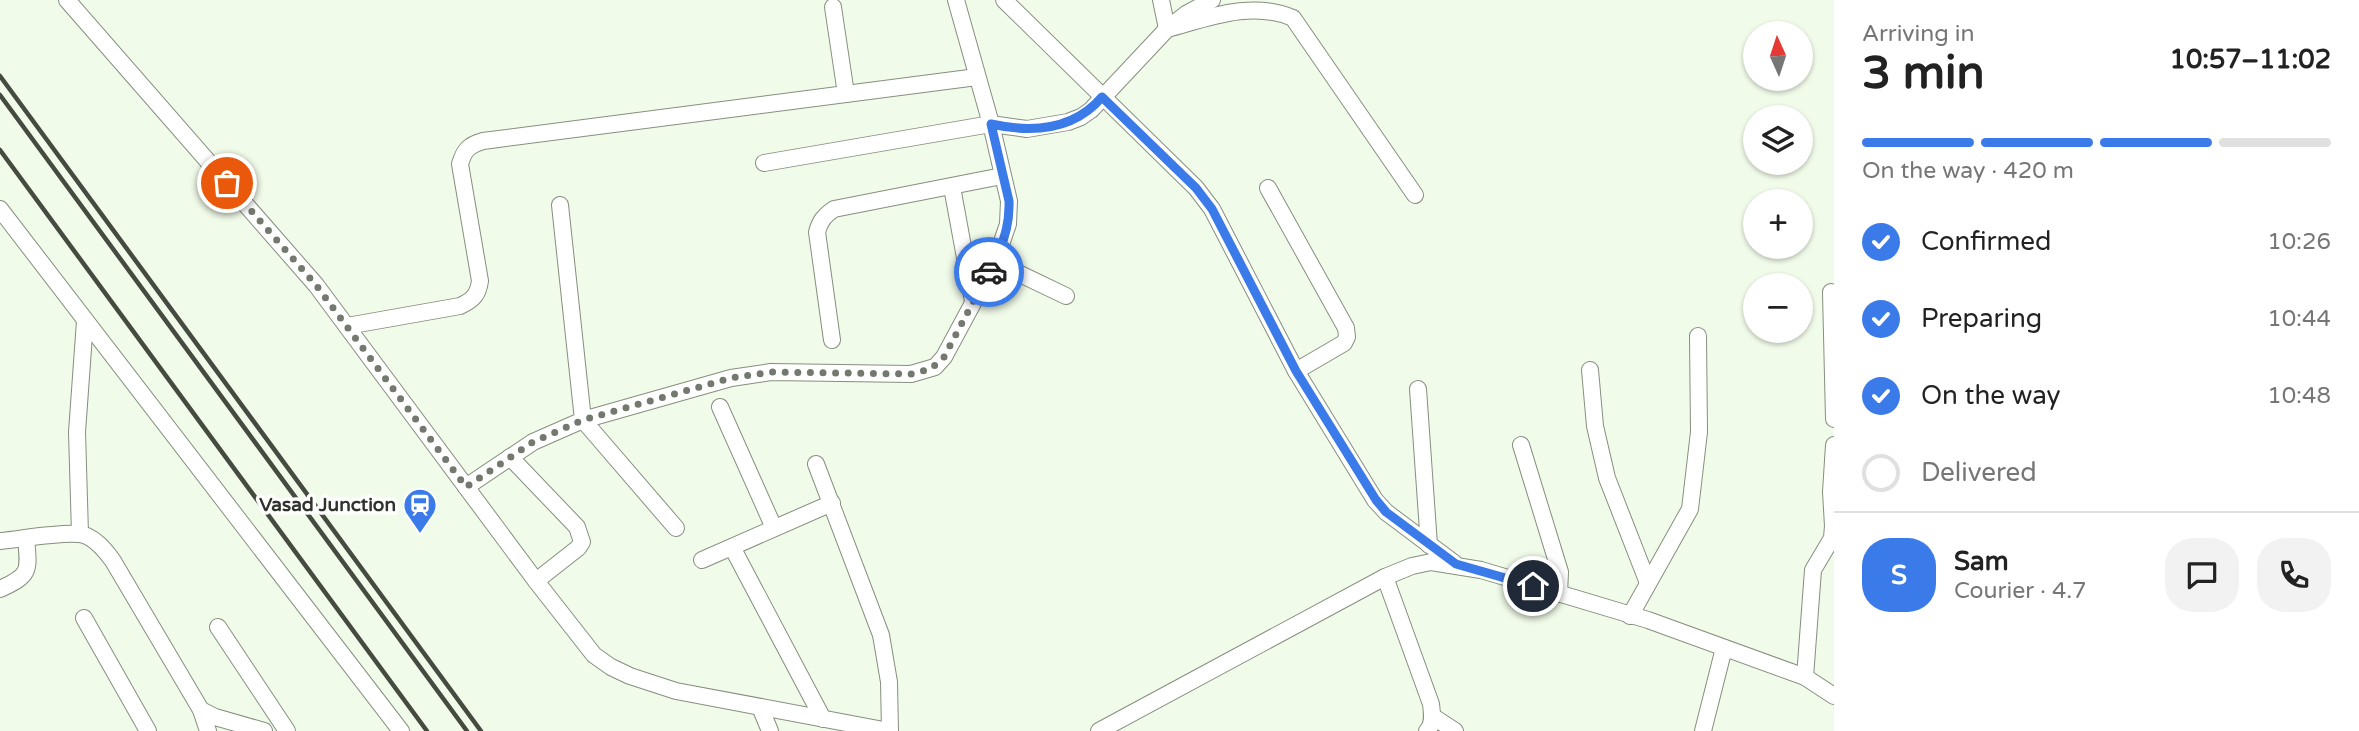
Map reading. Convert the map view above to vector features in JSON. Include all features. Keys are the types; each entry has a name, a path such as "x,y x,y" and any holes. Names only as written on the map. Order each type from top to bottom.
{"street":[{"path":"67,0 316,285 536,581 594,655 611,667 676,691 889,731 889,682 881,635 817,464"},
{"path":"466,487 533,442 583,420 751,373 911,374 935,367 944,357 995,262 1010,214 991,124 956,0"},
{"path":"1004,0 1196,188 1212,209 1296,371 1376,500 1386,512 1456,564"},
{"path":"1161,0 1167,29"},
{"path":"764,163 991,124 1016,130 1068,122 1091,110 1167,29 1186,14 1212,0"},
{"path":"833,7 846,94"},
{"path":"1167,29 1241,9 1279,11 1293,18 1415,195"},
{"path":"347,326 460,306 471,301 478,293 480,281 460,164 463,153 471,145 483,141 977,77"},
{"path":"832,340 817,232 825,215 834,209 1002,176"},
{"path":"952,187 973,301"},
{"path":"1268,188 1346,328 1347,337 1344,343 1296,371"},
{"path":"560,205 583,420 676,528"},
{"path":"0,209 401,731"},
{"path":"995,262 1066,296"},
{"path":"1831,292 1834,419"},
{"path":"80,534 78,432 85,321"},
{"path":"1630,616 1686,519 1693,499 1699,432 1698,335"},
{"path":"1590,370 1595,426 1607,478 1648,583"},
{"path":"1419,389 1429,545"},
{"path":"720,407 774,528"},
{"path":"1521,444 1560,572 1559,594"},
{"path":"1805,677 1814,570 1832,538 1834,445"},
{"path":"510,457 577,527 581,535 582,542 578,548 536,581"},
{"path":"702,560 832,503"},
{"path":"0,541 80,534 105,550 201,710 208,731"},
{"path":"0,589 23,578 27,570 26,538"},
{"path":"732,547 823,719"},
{"path":"1099,731 1385,577 1412,566 1432,562 1481,570 1630,616 1805,677 1834,696"},
{"path":"1385,577 1431,704 1431,726 1455,731"},
{"path":"84,618 148,731"},
{"path":"218,627 287,731"},
{"path":"1703,731 1724,648"},
{"path":"760,707 770,731"},
{"path":"201,710 215,717 264,731"}],"railway":[{"path":"0,76 481,731"},
{"path":"0,95 467,731"},
{"path":"0,150 427,731"}],"way so far":[{"path":"227,183 316,285 466,487 533,442 583,420 731,378 771,372 911,374 926,371 935,367 944,357 989,272"}],"place":[{"name":"Vasad Junction","path":"420,535"}],"route":[{"path":"989,272 1002,243 1010,214 991,124 1016,130 1068,122 1082,117 1102,97 1196,188 1212,209 1296,371 1386,512 1456,564 1533,586"}]}
